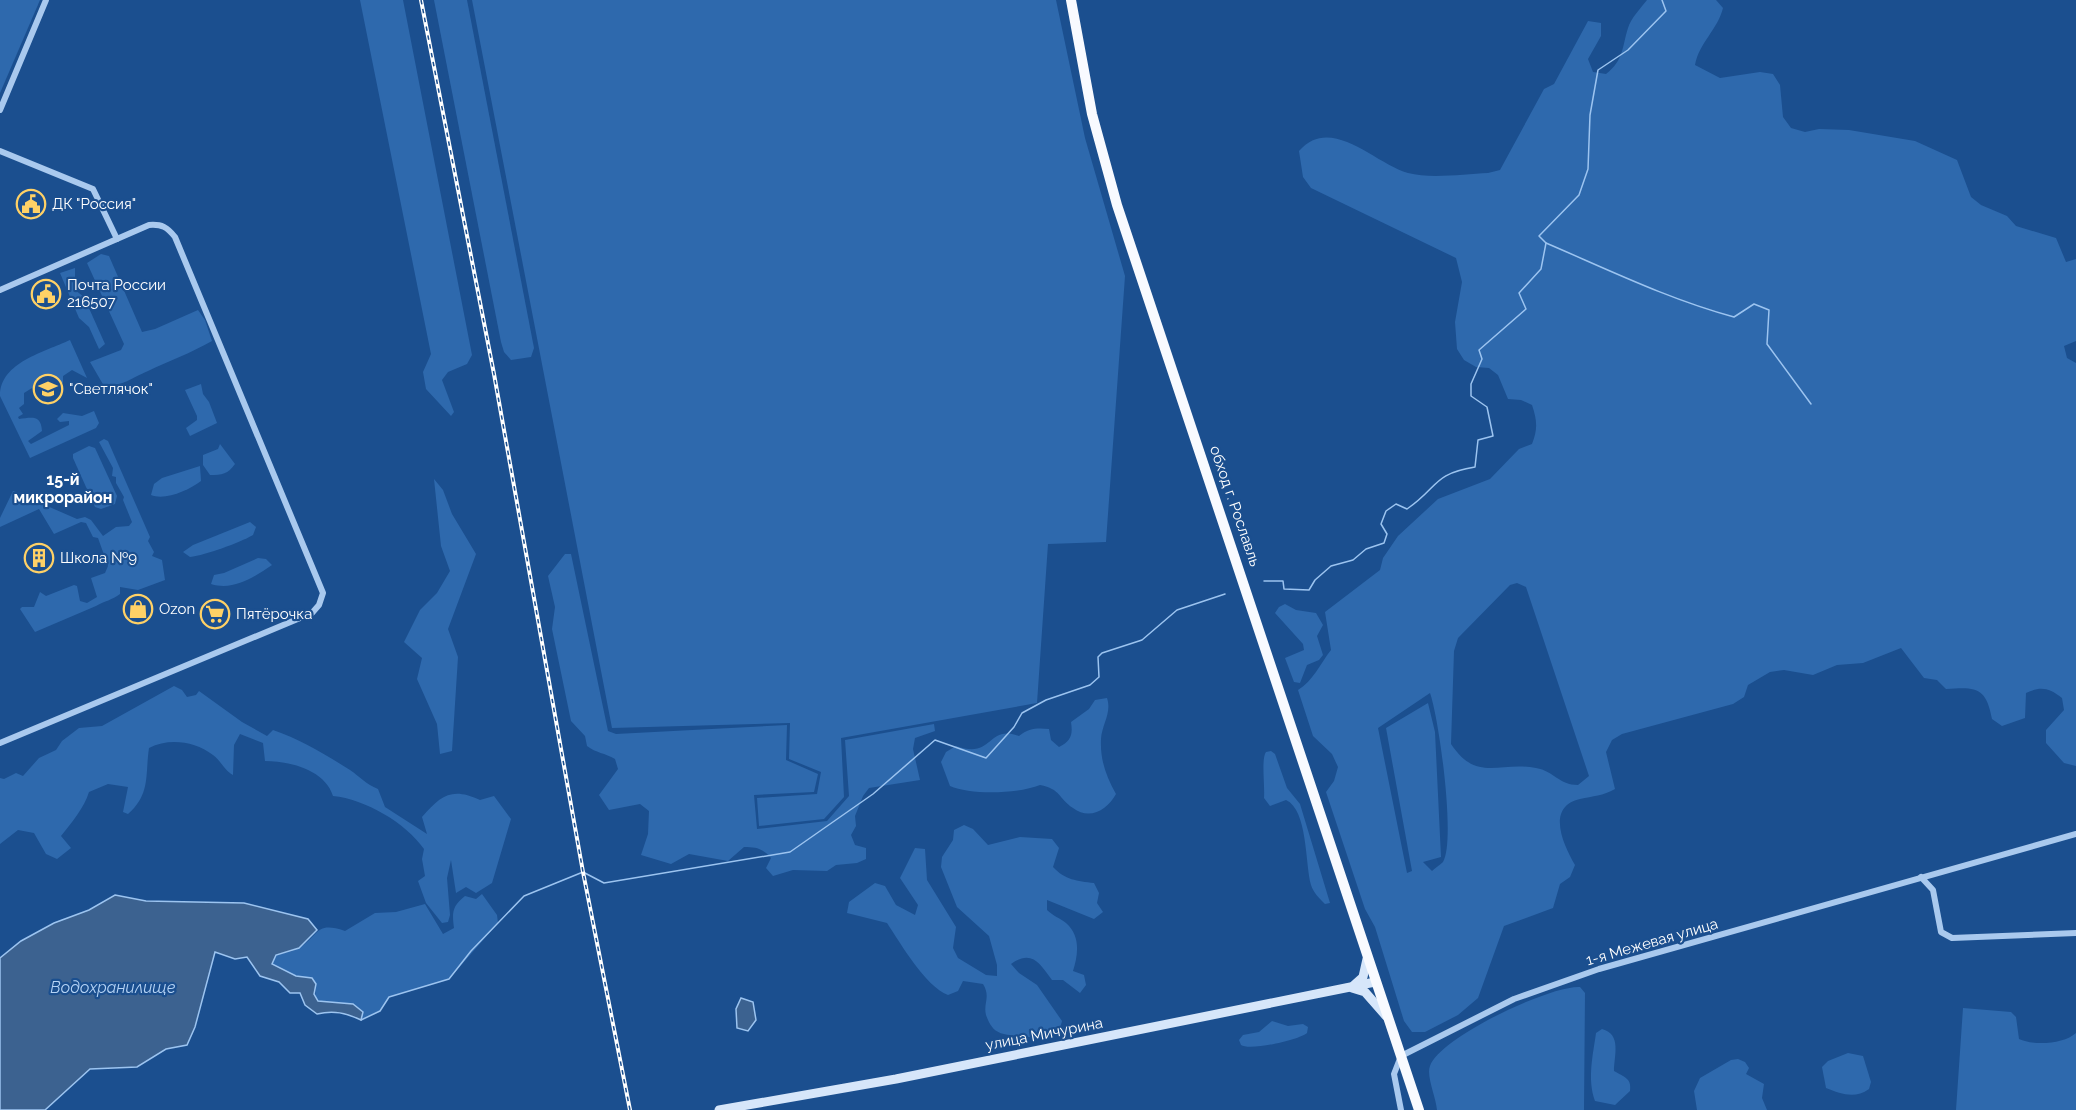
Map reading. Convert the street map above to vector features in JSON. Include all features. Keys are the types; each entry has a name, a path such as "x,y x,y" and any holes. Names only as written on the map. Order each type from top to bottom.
{"highway":[{"name":"обход г. Рославль","path":"1071,0 1092,114 1117,205 1290,717 1367,959 1419,1110"}],"main road":[{"path":"1350,988 1363,977 1367,959"},
{"name":"улица Мичурина","path":"719,1110 890,1080 1375,982"},
{"path":"1350,988 1365,992 1387,1018"}],"street":[{"path":"0,110 46,0"},
{"path":"0,151 93,189 117,239"},
{"path":"0,290 136,231 158,224 168,228 175,237 319,578 322,600 312,614 0,743"},
{"name":"1-я Межевая улица","path":"1401,1056 1514,999 1599,969 2076,834"},
{"path":"1921,877 1933,890 1941,932 1952,938 2076,933"},
{"path":"1401,1056 1394,1074 1401,1110"}],"shaded area":[{"path":"0,0 40,0 0,93"},
{"path":"360,0 403,0 472,355 467,364 448,372 442,380 454,412 451,416 426,389 423,372 431,354"},
{"path":"434,0 467,0 534,348 531,357 511,360 504,352 501,342"},
{"path":"472,0 1056,0 1085,138 1125,276 1106,542 1048,544 1037,703 841,738 844,797 824,819 759,826 757,798 817,794 821,772 789,759 790,723 612,728"},
{"path":"1647,0 1716,0 1723,8 1721,16 1700,50 1695,65 1720,78 1760,72 1773,74 1780,85 1783,117 1791,128 1805,132 1819,129 1849,130 1915,141 1957,160 1971,197 1981,205 2007,216 2016,226 2056,238 2066,262 2076,259 2076,341 2064,346 2067,358 2076,363 2076,766 2064,763 2046,743 2046,730 2064,710 2062,698 2049,690 2036,689 2026,693 2025,718 2002,726 1992,719 1982,694 1965,688 1946,689 1937,680 1924,678 1901,648 1863,663 1837,665 1813,675 1784,670 1770,672 1748,685 1744,697 1733,704 1622,734 1612,740 1606,752 1615,789 1569,803 1560,818 1560,828 1566,848 1575,865 1570,877 1560,884 1553,908 1504,926 1478,998 1458,1015 1425,1032 1412,1032 1404,1021 1375,927 1365,909 1326,792 1334,781 1338,767 1332,754 1313,736 1298,690 1312,677 1331,650 1325,612 1380,570 1383,558 1398,536 1438,499 1490,479 1519,449 1532,444 1536,420 1532,405 1521,400 1508,399 1498,375 1489,368 1476,367 1464,360 1457,349 1455,322 1462,282 1456,258 1311,188 1303,177 1299,151 1311,141 1325,137 1353,144 1395,168 1417,175 1458,175 1500,170 1544,89 1554,84 1588,21 1601,23 1601,36 1588,59 1593,72 1606,74 1616,64 1622,53 1629,24","holes":["1517,583 1526,587 1589,776 1578,785 1566,783 1536,768 1480,767 1461,756 1451,744 1454,651 1458,638 1510,585","1430,693 1438,727 1445,779 1448,830 1447,850 1443,862 1432,871 1423,862 1441,857 1435,732 1428,703 1386,728 1412,871 1407,873 1378,728"]},
{"path":"101,254 109,256 142,332 155,329 198,310 205,320 212,341 127,381 104,386 90,362 121,350 124,344 87,263"},
{"path":"75,268 75,290 84,297 105,344 99,349 89,327 79,318 60,273"},
{"path":"70,340 87,378 72,370 63,376 63,383 47,381 42,387 44,392 40,394 32,388 24,393 24,404 19,408 23,414 18,417 19,419 35,418 40,422 42,431 28,441 31,444 69,425 69,421 60,422 57,419 63,413 82,416 94,411 99,423 96,428 30,458 0,396 2,384 7,375 26,360"},
{"path":"201,384 203,394 209,402 217,423 190,436 186,428 197,420 197,416 185,390"},
{"path":"104,439 108,441 150,537 148,541 154,552 152,556 162,560 165,580 138,590 120,587 120,594 114,598 35,632 20,609 22,607 34,607 40,592 46,596 74,585 77,586 80,601 87,603 97,597 91,578 105,573 108,566 98,538 93,537 86,523 81,522 54,534 39,509 0,527 0,518 13,491 19,493 27,505 38,502 77,519 85,517 91,520 103,536 116,527 129,526 132,522 123,500 124,497 116,483 116,477 112,476 113,468 99,442"},
{"path":"220,444 235,464 224,473 210,475 203,465 203,455 218,449"},
{"path":"89,446 95,448 117,496 115,504 101,509 95,507 73,458 73,454"},
{"path":"200,466 201,481 196,484 170,496 151,495 154,484 162,478"},
{"path":"434,479 443,490 452,514 476,554 448,629 458,657 452,751 440,754 437,724 417,679 422,658 404,642 420,610 437,593 450,571 441,546"},
{"path":"250,522 256,527 253,535 240,542 197,556 190,557 183,552 193,545"},
{"path":"565,554 571,554 608,731 616,734 787,725 786,760 818,774 814,792 754,795 757,829 827,821 849,796 845,740 934,724 935,731 915,738 913,749 920,780 869,788 863,796 855,816 856,826 851,835 855,845 866,848 866,859 857,863 836,865 827,871 793,870 773,876 766,868 771,858 762,850 755,848 744,847 728,861 689,854 671,864 641,855 648,834 649,811 640,804 609,810 599,795 618,769 615,759 587,746 585,736 571,721 552,629 555,607 548,576"},
{"path":"258,558 266,559 272,565 243,582 227,586 211,584 214,575"},
{"path":"1285,604 1296,610 1316,613 1323,625 1317,636 1323,655 1319,660 1307,665 1300,683 1294,682 1285,658 1304,650 1303,644 1275,613"},
{"path":"174,686 182,690 187,697 196,695 199,691 242,722 267,736 273,730 322,753 378,789 385,807 427,834 422,817 435,803 448,795 462,794 480,800 494,796 511,819 492,883 476,893 466,887 456,893 451,860 447,878 450,915 448,922 442,923 426,903 418,881 425,876 422,859 424,849 407,830 371,807 333,796 323,780 305,769 285,763 265,761 263,743 240,734 234,745 233,775 213,755 190,744 173,742 149,748 146,783 135,806 128,814 123,812 128,787 108,784 89,792 81,809 61,836 71,848 57,859 46,854 34,833 18,830 0,844 0,778 4,779 16,773 23,776 39,758 56,750 62,741 79,728 102,726"},
{"path":"1107,698 1108,714 1101,739 1102,754 1107,774 1116,794 1098,812 1079,812 1056,791 1040,785 994,792 969,791 950,786 941,762 946,752 956,746 977,749 1001,734 1019,736 1030,730 1049,729 1051,740 1059,747 1070,737 1071,722 1089,709 1095,700"},
{"path":"1271,751 1275,754 1287,788 1300,804 1330,903 1325,904 1312,888 1302,826 1293,806 1286,800 1270,806 1264,798 1264,760 1266,752"},
{"path":"964,825 973,829 988,845 1020,837 1052,839 1059,848 1053,867 1067,877 1094,883 1099,893 1097,903 1103,912 1094,919 1047,900 1047,910 1066,923 1074,934 1077,952 1073,971 1084,975 1086,985 1080,993 1063,980 1052,980 1035,960 1025,958 1011,964 1019,973 1037,985 1062,1021 1059,1032 1034,1037 1007,1035 995,1030 986,1015 987,996 983,984 963,981 958,991 948,995 922,974 887,923 847,913 849,902 875,883 885,886 896,905 915,915 918,905 900,878 915,848 925,849 927,880 956,927 953,948 958,958 986,975 997,976 997,965 989,936 957,907 941,867 942,857 953,840 954,830"},
{"path":"482,894 497,915 498,923 449,979 389,997 380,1011 361,1020 363,1012 318,1001 315,998 316,984 312,978 296,976 272,964 276,955 299,948 323,929 335,928 345,931 375,913 396,912 425,904 443,934 454,928 454,910 458,903 465,896 476,899"},
{"path":"1580,987 1585,993 1584,1110 1437,1110 1429,1070 1438,1054 1474,1028 1522,1003 1546,994"},
{"path":"1963,1008 2011,1012 2016,1017 2019,1039 2033,1043 2057,1042 2076,1033 2076,1110 1956,1110"},
{"path":"1272,1021 1288,1026 1303,1024 1308,1027 1307,1033 1295,1039 1274,1044 1254,1047 1241,1045 1239,1040 1243,1035 1259,1032"},
{"path":"1602,1029 1608,1032 1615,1041 1614,1071 1630,1083 1630,1091 1615,1105 1595,1101 1591,1084 1596,1033"},
{"path":"1848,1053 1863,1056 1871,1082 1869,1089 1853,1095 1826,1088 1822,1067 1828,1061"},
{"path":"1738,1059 1745,1062 1749,1068 1746,1074 1764,1084 1762,1098 1767,1110 1697,1110 1694,1091 1700,1078 1731,1060"}],"water":[{"name":"Водохранилище","path":"115,895 146,901 244,903 308,919 317,930 299,948 276,955 272,964 296,976 312,978 316,984 314,994 318,1001 353,1004 363,1012 361,1020 340,1013 317,1014 305,1005 300,993 290,993 279,982 260,976 247,957 235,959 215,952 195,1027 187,1045 166,1049 137,1067 90,1069 45,1110 0,1110 0,958 21,941 54,923 89,910"},
{"path":"741,998 753,1002 756,1020 748,1031 737,1028 736,1009"}],"waterway":[{"path":"1264,581 1283,581 1284,589 1309,590 1315,580 1331,566 1353,560 1366,549 1384,543 1387,534 1381,524 1386,511 1396,504 1407,509 1437,482 1451,473 1475,467 1478,440 1493,436 1487,407 1471,396 1471,384 1482,359 1479,350 1526,309 1519,293 1541,269 1546,243 1539,236 1579,195 1588,169 1590,115 1598,70 1628,50 1666,11 1662,0"},
{"path":"1546,243 1639,283 1710,310 1734,317 1754,304 1769,310 1767,344 1811,404"},
{"path":"361,1020 380,1011 389,997 449,979 471,951 524,896 583,872 604,883 790,852 873,794 935,740 986,758 1014,727 1022,713 1046,700 1090,685 1099,677 1098,657 1102,653 1142,640 1177,610 1225,594"}],"railway":[{"path":"421,0 494,374 583,872 630,1110"}],"place":[{"name":"ДК \"Россия\"","path":"31,204"},
{"name":"Почта России 216507","path":"46,294"},
{"name":"\"Светлячок\"","path":"48,389"},
{"name":"Школа №9","path":"39,558"},
{"name":"Ozon","path":"138,609"},
{"name":"Пятёрочка","path":"215,614"}],"district":[{"name":"15-й микрорайон","path":"63,488"}]}
